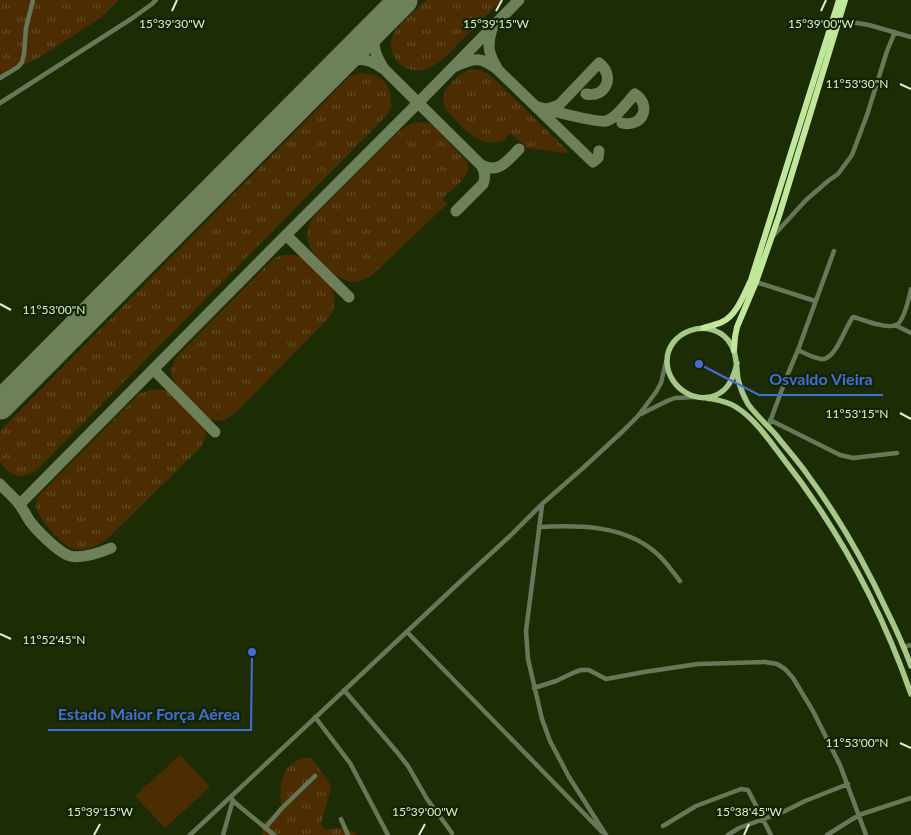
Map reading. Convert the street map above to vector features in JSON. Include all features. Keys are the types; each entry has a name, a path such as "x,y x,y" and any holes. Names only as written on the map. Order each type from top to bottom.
{"highway":[{"path":"703,328 721,323 732,314 750,280 839,0"},
{"path":"734,350 737,327 756,282 771,238 845,0"}],"main road":[{"path":"911,666 872,578 824,499 793,456 748,403 739,381 734,350 726,338 714,330 703,328 682,334 669,352 667,360 670,378 683,392 695,397 728,402 744,413 766,437 808,492 857,569 899,658 911,694"},
{"path":"702,398 712,396 728,386 735,374 737,363"}],"street":[{"path":"0,78 18,67 22,62 26,28 33,0"},
{"path":"0,103 123,24 156,0"},
{"path":"839,20 869,25 911,37"},
{"path":"771,238 806,200 838,174 852,155 895,32"},
{"path":"768,427 834,251"},
{"path":"756,282 815,301"},
{"path":"798,350 819,358 826,358 831,355 838,345 853,317 883,325 895,325 900,322 904,314 911,289"},
{"path":"895,325 911,333"},
{"path":"190,835 638,416 661,383 667,360"},
{"path":"638,416 675,398 695,397"},
{"path":"770,420 840,455 853,458 897,453"},
{"path":"542,504 526,631 528,659 542,720 550,741 569,777 605,835"},
{"path":"539,527 567,526 604,529 619,533 640,542 654,551 662,558 680,582"},
{"path":"407,632 605,835"},
{"path":"904,647 911,645"},
{"path":"534,688 575,672 586,670 606,680 635,673 698,664 765,662 777,664 786,669 793,678 813,711 848,784 866,835"},
{"path":"344,690 398,752 427,799 452,833"},
{"path":"315,717 350,763 388,835"},
{"path":"265,828 282,808 315,776"},
{"path":"728,835 739,828 764,820 848,784"},
{"path":"663,826 696,806 741,789 748,790 771,835"},
{"path":"223,835 233,794"},
{"path":"827,835 859,815 911,798"},
{"path":"232,801 274,835"},
{"path":"341,819 348,835"}],"green space":[{"path":"0,0 119,0 102,17 40,57 0,77"},
{"path":"426,0 502,0 442,59 429,68 413,70 399,63 394,57 391,50 391,42 397,29"},
{"path":"470,70 480,70 490,75 568,151 566,153 526,148 512,134 507,136 506,139 497,142 480,140 473,136 447,111 443,99 448,86 458,76"},
{"path":"360,73 379,77 387,85 391,97 390,104 392,105 388,114 36,471 21,477 9,472 0,462 0,432 2,429 350,76"},
{"path":"416,122 429,123 435,127 467,161 468,166 465,177 444,197 443,200 447,204 371,276 353,282 339,277 331,272 312,251 307,237 310,223 315,215 391,139"},
{"path":"283,255 303,257 324,277 333,290 333,312 236,412 221,421 205,416 190,402 175,383 171,372 173,365 179,354 274,258"},
{"path":"151,390 168,391 178,398 195,416 205,430 205,437 200,448 105,541 89,548 71,548 56,537 39,515 36,506 39,495 139,394"},
{"path":"180,755 210,787 165,828 135,796"},
{"path":"306,758 312,759 329,782 331,788 321,824 325,830 346,829 358,835 262,835 262,823 282,813 281,787 285,772 297,761"}],"taxiway":[{"path":"20,504 519,0"},
{"path":"382,21 374,46 384,69 481,165 483,170 485,176 483,184 456,211"},
{"path":"492,29 489,49 497,68"},
{"path":"330,73 356,60 375,63 382,68"},
{"path":"456,66 473,60 487,63 498,70 593,162 598,158 599,151"},
{"path":"545,109 559,105 599,63 607,73 606,85 599,93 586,94"},
{"path":"536,106 583,118 606,121 618,113 635,94 643,104 643,115 635,122 629,124 622,123"},
{"path":"481,165 493,168 498,167 519,149"},
{"path":"286,235 349,297"},
{"path":"154,370 215,432"},
{"path":"0,484 17,501 37,529 65,554 75,557 86,556 111,548"}],"runway":[{"path":"0,405 403,0"}],"place":[{"name":"Osvaldo Vieira","path":"699,364"},
{"name":"Estado Maior Força Aérea","path":"252,652"}]}
